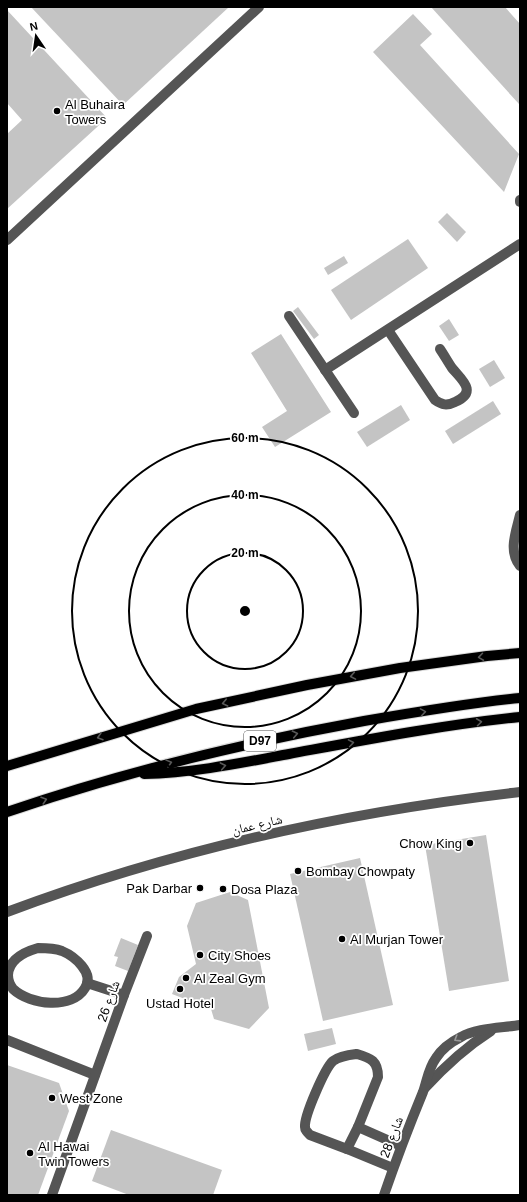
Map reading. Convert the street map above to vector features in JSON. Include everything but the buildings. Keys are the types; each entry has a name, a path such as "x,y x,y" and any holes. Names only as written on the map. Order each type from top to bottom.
{"main road":[{"path":"7,766 196,709 307,685 400,668 520,653"},
{"name":"D97","path":"7,812 128,774 208,753 315,730 396,716 520,698"},
{"path":"128,774 163,774 209,769 437,728 520,717"}],"street":[{"path":"7,240 259,7"},
{"path":"325,370 520,244"},
{"path":"289,316 354,413"},
{"path":"388,330 435,400 444,405 449,405 462,398 465,395 467,387 463,379 452,367 440,349"},
{"path":"520,515 513,549 516,561 520,566"},
{"name":"شارع عمان","path":"7,912 113,875 172,858 267,834 375,813 520,792"},
{"name":"شارع 26","path":"52,1195 124,995 147,936"},
{"path":"38,948 50,948 62,951 72,956 81,964 85,972 87,984 81,993 74,997 56,1002 42,1002 25,997 14,990 10,985 8,978 11,964 16,959 26,952 38,948"},
{"path":"87,984 124,995"},
{"name":"شارع 28","path":"384,1195 401,1146 424,1090 428,1074 436,1058 447,1046 466,1034 477,1030 520,1025"},
{"path":"7,1040 95,1075"},
{"path":"347,1149 358,1127 378,1077 376,1064 365,1056 357,1054 340,1057 333,1061 327,1068 317,1089 305,1127 310,1135 393,1168"},
{"path":"358,1127 401,1146"}],"place":[{"name":"Al Buhaira Towers","path":"57,111"},
{"name":"Chow King","path":"470,843"},
{"name":"Bombay Chowpaty","path":"298,871"},
{"name":"Pak Darbar","path":"200,888"},
{"name":"Dosa Plaza","path":"223,889"},
{"name":"Al Murjan Tower","path":"342,939"},
{"name":"City Shoes","path":"200,955"},
{"name":"Al Zeal Gym","path":"186,978"},
{"name":"Ustad Hotel","path":"180,989"},
{"name":"West Zone","path":"52,1098"},
{"name":"Al Hawai Twin Towers","path":"30,1153"}]}
